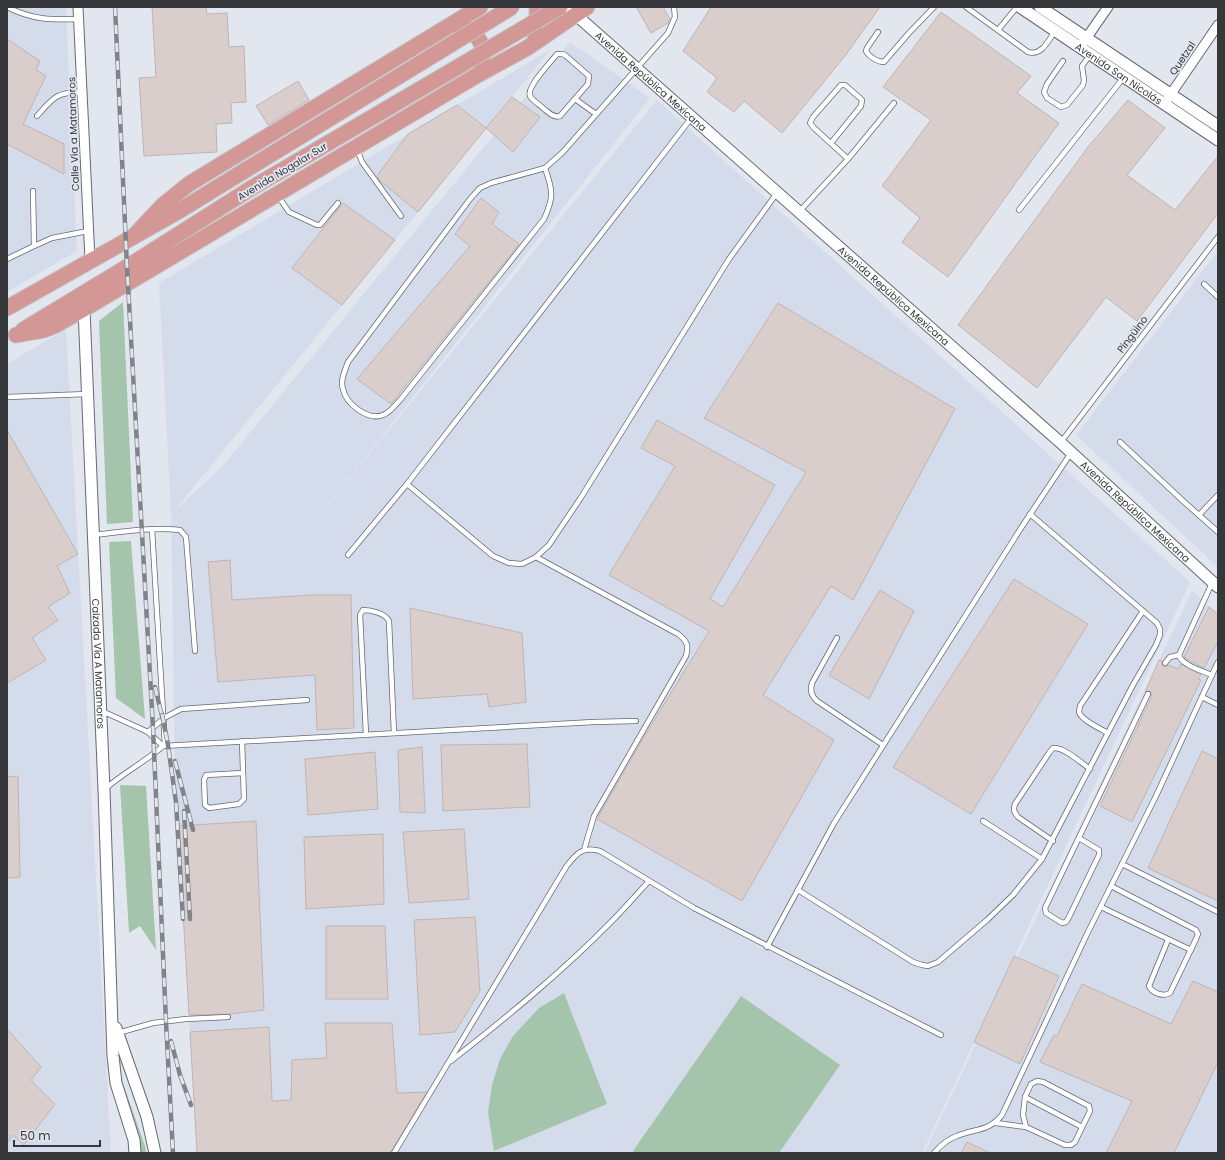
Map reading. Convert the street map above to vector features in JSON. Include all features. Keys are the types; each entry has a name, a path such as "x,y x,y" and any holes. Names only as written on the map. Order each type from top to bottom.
{"highway":[{"path":"133,237 163,205 189,184 480,7"},
{"name":"Avenida Nogalar Sur","path":"7,308 179,211 512,7"},
{"path":"526,48 535,26 537,7"},
{"name":"Avenida Nogalar Sur","path":"11,337 128,267 250,189 560,7"},
{"path":"11,337 44,330 84,309 474,77 526,48 576,9"},
{"path":"452,25 464,27 476,36 480,42 483,51 482,57 474,77"}],"street":[{"name":"Calle Vía a Matamoros","path":"78,7 90,260"},
{"name":"Avenida San Nicolás","path":"1020,7 1059,26 1087,37 1218,126"},
{"name":"Avenida San Nicolás","path":"1040,7 1080,47 1218,140"},
{"path":"1080,47 1108,7"},
{"name":"Avenida República Mexicana","path":"576,9 636,67 1061,443 1215,584"},
{"name":"Quetzal","path":"1164,104 1218,25"},
{"name":"Calzada Vía A Matamoros","path":"84,309 112,1018 115,1033 147,1118 154,1142 155,1153"},
{"name":"Calzada Vía A Matamoros","path":"115,1033 113,1056 116,1082 134,1140 135,1153"}],"lane":[{"path":"7,7 34,18 79,19"},
{"path":"546,168 552,195 550,205 544,219 401,399 384,415 373,416 366,414 354,406 348,399 343,389 343,376 348,362 470,199 480,188 491,183 546,168 562,153 636,67 668,33 676,17 674,7"},
{"path":"878,32 866,51 875,59 884,62 934,7"},
{"path":"966,7 1028,52 1033,53 1041,50 1059,26"},
{"path":"998,30 1017,7"},
{"path":"1063,61 1047,84 1044,92 1047,98 1061,107 1067,105 1083,85 1084,80 1082,66 1097,45"},
{"path":"557,54 565,55 589,76 588,84 575,99 558,117 552,115 532,98 529,93 531,86 557,54"},
{"path":"1019,210 1132,68"},
{"path":"831,143 861,106 862,100 845,85 841,85 811,120 811,125 814,128 831,143 848,158"},
{"path":"37,116 53,98 69,92 82,92"},
{"path":"575,99 596,114"},
{"path":"799,212 848,158 894,103"},
{"path":"348,555 406,484 692,117"},
{"path":"356,148 362,162 401,216"},
{"path":"33,191 34,246"},
{"path":"406,484 493,556 510,563 522,564 536,557 549,545 580,499 729,259 777,193"},
{"path":"277,195 289,212 317,225 320,225 338,203"},
{"path":"7,259 52,238 88,231"},
{"name":"Pingüino","path":"1061,443 1218,237"},
{"path":"1204,284 1218,297"},
{"path":"7,397 88,394"},
{"path":"1120,442 1218,532"},
{"path":"767,947 834,823 1030,514 1071,453"},
{"path":"1200,515 1218,495"},
{"path":"798,890 913,962 928,966 938,962 987,920 1012,895 1042,859 1053,841 1133,685 1156,645 1160,635 1160,629 1157,623 1030,514"},
{"path":"93,535 165,528 180,530 186,537 196,651"},
{"path":"152,529 164,718 164,746"},
{"path":"536,557 678,634 685,640 688,646 686,656 594,816 584,850"},
{"path":"1179,655 1215,584"},
{"path":"366,734 360,615 363,610 383,615 387,617 389,621 394,733"},
{"path":"1108,733 1081,716 1079,712 1080,706 1143,611"},
{"path":"837,638 812,683 810,690 812,695 817,701 883,745"},
{"path":"1165,663 1170,657 1179,655"},
{"path":"1179,655 1180,659 1185,663 1212,675"},
{"path":"934,1153 946,1142 957,1136 985,1129 996,1123 1002,1115 1218,662"},
{"path":"1079,838 1096,847 1099,850 1099,855 1069,917 1066,922 1062,923 1046,914 1045,908 1148,694"},
{"path":"1202,697 1218,704"},
{"path":"148,732 164,718 181,709 307,700"},
{"path":"101,710 148,732 164,746"},
{"path":"104,790 164,746 366,734 636,721"},
{"path":"242,741 244,799 239,804 209,808 205,805 204,780 206,776 243,772"},
{"path":"1053,841 1018,817 1014,808 1015,804 1048,752 1053,748 1063,750 1090,769"},
{"path":"983,821 1042,859"},
{"path":"394,1153 566,868 575,855 592,848 600,851 694,908 767,947 941,1035"},
{"path":"1122,864 1218,912"},
{"path":"448,1064 516,1009 574,958 612,921 649,881"},
{"path":"1111,886 1196,930 1198,934 1196,939 1170,993 1166,996 1151,990 1148,986 1168,940"},
{"path":"1101,907 1191,950"},
{"path":"115,1033 153,1023 186,1019 228,1017"},
{"path":"996,1123 1026,1127 1065,1145 1071,1145 1075,1142 1090,1111 1089,1106 1043,1082 1037,1081 1031,1084 1025,1097 1023,1115 1026,1127"},
{"path":"1025,1097 1082,1127"}],"shaded area":[{"path":"7,7 66,7 77,251 7,292"},
{"path":"570,42 650,98 322,512 657,100 1190,582 922,1153 197,1153 175,772 171,514 159,283 551,49 174,511 222,467"},
{"path":"1218,251 1218,567 1076,435"},
{"path":"66,329 111,1153 7,1153 7,364"},
{"path":"1192,591 1218,614 1218,1153 924,1153"}],"green space":[{"path":"123,302 133,522 107,524 99,321"},
{"path":"131,541 145,719 116,698 109,542"},
{"path":"120,785 146,786 156,950 140,926 129,933"},
{"path":"564,993 607,1104 494,1151 488,1112 492,1085 500,1059 513,1036 539,1008"},
{"path":"741,996 840,1065 779,1153 636,1153 633,1151"},
{"path":"118,1069 145,1146 146,1153 140,1153"}],"building":[{"path":"152,7 206,7 207,14 227,13 229,47 244,46 246,102 231,103 232,123 216,124 217,152 144,156 139,78 156,77"},
{"path":"636,7 663,7 670,19 668,23 651,33"},
{"path":"711,7 880,7 845,56 782,133 744,101 734,112 707,92 717,78 683,51"},
{"path":"941,12 1031,76 1017,93 1059,123 948,277 902,242 920,218 882,186 931,120 883,87"},
{"path":"7,39 40,61 36,70 46,76 23,124 64,144 64,174 7,144"},
{"path":"298,81 309,100 268,125 256,106"},
{"path":"512,97 540,117 513,152 486,128"},
{"path":"1128,100 1165,128 1127,175 1175,210 1218,156 1218,213 1137,321 1106,297 1037,388 958,325 1088,147"},
{"path":"457,105 486,128 418,212 380,181 377,176 408,134"},
{"path":"481,198 499,212 492,224 519,244 391,404 357,379 470,246 455,234"},
{"path":"343,203 395,240 342,305 292,268"},
{"path":"778,303 955,409 853,600 831,586 763,695 834,740 742,901 597,819 644,737 709,631 609,575 675,466 641,448 657,420 775,485 710,599 723,607 806,472 704,418"},
{"path":"7,430 78,554 57,566 70,593 48,607 58,620 32,638 46,660 7,683"},
{"path":"230,560 232,600 312,595 351,595 354,728 317,730 315,675 218,682 208,562"},
{"path":"1014,579 1088,624 971,814 893,767"},
{"path":"880,590 914,611 869,699 829,675"},
{"path":"1209,607 1218,614 1218,642 1204,668 1184,657"},
{"path":"410,608 522,633 526,702 489,707 487,694 413,699"},
{"path":"1159,660 1162,661 1163,666 1166,667 1168,665 1178,669 1181,664 1201,675 1198,679 1201,680 1132,822 1100,806 1152,696 1150,691 1145,692"},
{"path":"527,744 530,807 443,811 441,745"},
{"path":"422,747 425,813 400,812 398,750"},
{"path":"1202,751 1218,759 1218,901 1148,868"},
{"path":"375,752 378,809 308,815 305,759"},
{"path":"18,776 20,877 7,878 7,777"},
{"path":"256,821 264,1010 230,1014 189,1015 178,826"},
{"path":"464,829 469,899 409,903 403,832"},
{"path":"383,834 384,904 306,909 304,837"},
{"path":"475,917 480,991 455,1032 420,1035 414,920"},
{"path":"326,926 385,926 388,999 326,999"},
{"path":"1014,956 1059,976 1020,1064 974,1042"},
{"path":"1193,981 1218,992 1218,1062 1174,1153 1106,1153 1132,1101 1040,1062 1054,1035 1057,1036 1082,984 1171,1024"},
{"path":"325,1023 392,1023 397,1093 427,1092 390,1153 197,1153 190,1032 269,1027 272,1101 291,1100 292,1060 327,1058"},
{"path":"7,1029 41,1067 31,1080 55,1104 24,1145 13,1135 7,1143"},
{"path":"967,1142 990,1153 961,1153"}],"railway":[{"path":"115,7 127,267 153,728 173,1153"},
{"path":"155,687 163,720"},
{"path":"162,714 176,802 183,919"},
{"path":"175,761 193,830"},
{"path":"184,811 190,919"},
{"path":"171,1041 180,1075 191,1105"}]}
